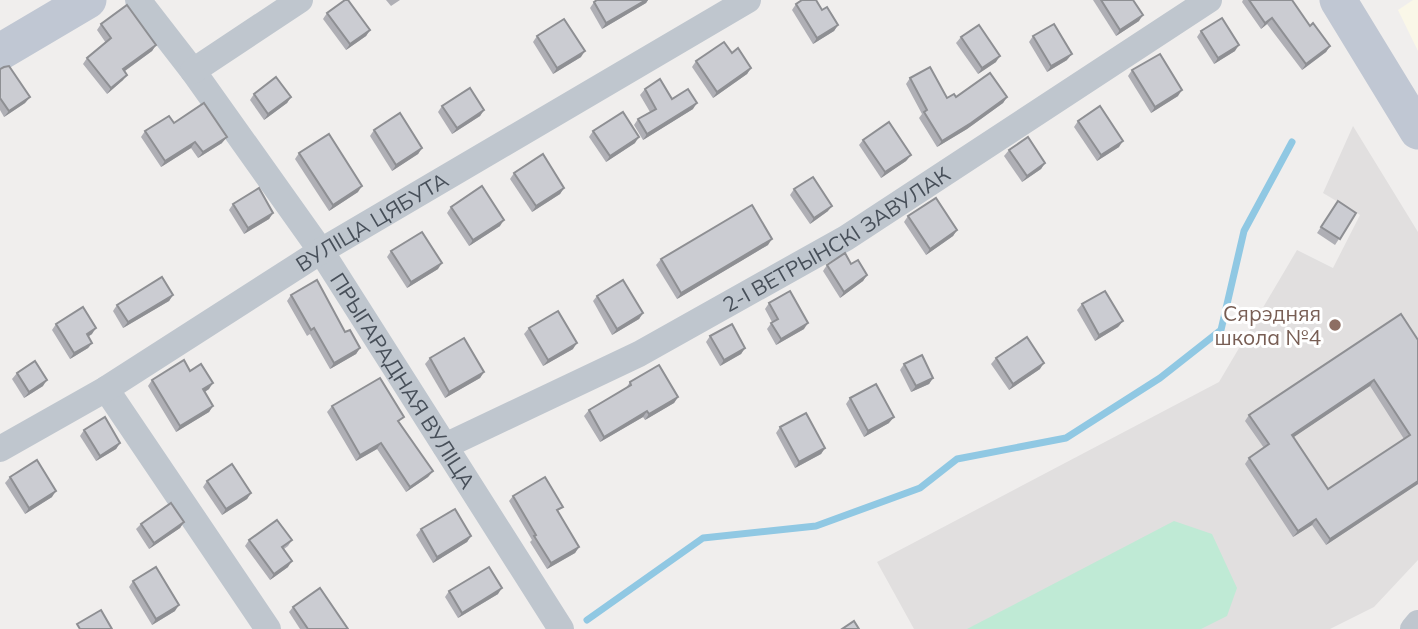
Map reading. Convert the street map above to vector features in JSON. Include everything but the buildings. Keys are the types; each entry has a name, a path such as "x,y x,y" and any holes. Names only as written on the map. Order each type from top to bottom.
{"main road":[{"path":"0,52 88,0"},
{"path":"1338,0 1418,131"}],"street":[{"name":"ПРЫГАРАДНАЯ ВУЛІЦА","path":"138,0 193,71 321,251 561,629"},
{"path":"193,71 300,0"},
{"name":"ВУЛІЦА ЦЯБУТА","path":"0,449 106,388 321,251 748,0"},
{"name":"2-І ВЕТРЫНСКІ ЗАВУЛАК","path":"444,446 639,354 846,238 1209,0"},
{"path":"106,388 268,629"},
{"path":"1413,629 1418,623"}],"shaded area":[{"path":"1413,0 1418,0 1418,51 1398,10"},
{"name":"Сярэдняя школа №4","path":"1353,126 1418,232 1418,560 1374,607 1330,629 914,629 877,562 1219,382 1297,250 1333,268 1360,215 1323,193"}],"green space":[{"path":"1174,521 1212,534 1237,588 1227,616 1201,629 967,629"}],"waterway":[{"path":"587,620 703,538 816,526 920,488 957,459 1066,438 1160,378 1221,330 1244,231 1292,142"}],"place":[{"name":"Сярэдняя школа №4","path":"1335,325"}]}
